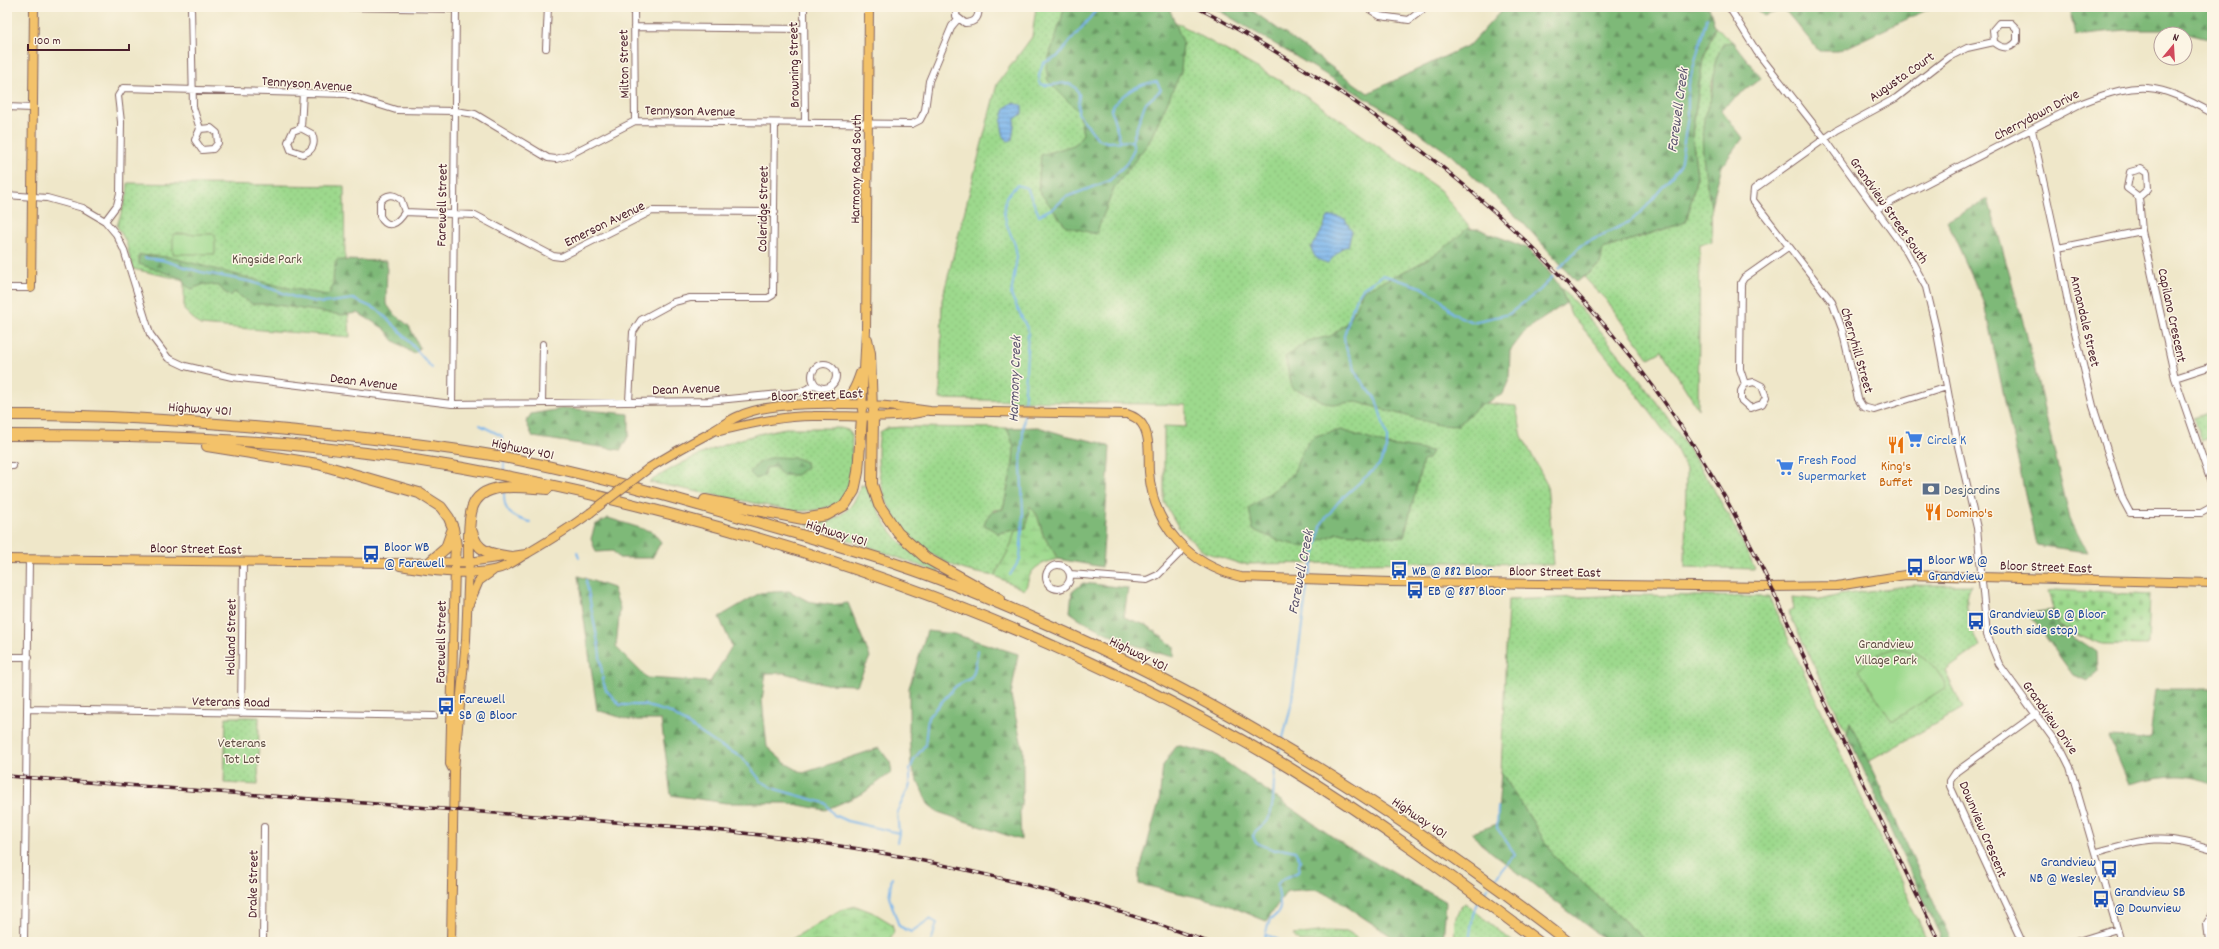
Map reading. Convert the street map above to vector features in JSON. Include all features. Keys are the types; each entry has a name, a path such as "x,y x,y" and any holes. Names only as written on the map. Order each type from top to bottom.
{"highway":[{"name":"Highway 401","path":"10,415 184,420 396,440 505,458 666,494 902,566 1037,619 1168,682 1266,736 1419,832 1510,897 1568,942"},
{"path":"666,494 803,519 827,515 845,505 854,491 858,472 862,416"},
{"path":"873,417 872,484 879,505 898,533 926,558 1037,619"},
{"name":"Highway 401","path":"9,435 122,435 311,446 500,474 579,491 748,534 889,579 1058,647 1168,701 1284,765 1420,853 1539,942"},
{"path":"122,435 318,464 419,493 441,507 453,528 456,546 455,567"},
{"path":"468,567 470,525 474,502 483,492 502,486 579,491"},
{"path":"470,525 474,539 482,550 492,554 511,557"},
{"path":"431,561 446,548 453,528"}],"main road":[{"path":"31,288 34,7"},
{"name":"Harmony Road South","path":"862,416 863,365 866,330 869,7"},
{"name":"Harmony Road South","path":"866,330 871,354 873,417"},
{"path":"834,405 844,401 852,392 863,365"},
{"name":"Bloor Street East","path":"384,563 431,571 455,567 493,570 510,564 556,537 649,468 678,449 710,433 740,415 758,410 806,405 873,405 901,406 930,411 1127,414 1136,418 1146,433 1150,483 1157,509 1166,528 1184,549 1206,565 1230,574 1252,578 1771,587 1836,586 1905,575 2212,583"},
{"name":"Bloor Street East","path":"710,433 770,419 791,417 900,417 930,411"},
{"name":"Bloor Street East","path":"468,567 526,554"},
{"name":"Bloor Street East","path":"7,559 384,563 431,561 455,567"},
{"name":"Farewell Street","path":"454,770 450,764 455,567"},
{"name":"Farewell Street","path":"451,942 454,770 466,615 468,567"},
{"path":"466,615 475,588 479,581 493,570"}],"street":[{"path":"191,7 193,107 200,129"},
{"path":"342,7 456,8"},
{"path":"546,48 548,7"},
{"name":"Milton Street","path":"634,7 636,121"},
{"name":"Browning Street","path":"804,7 805,123"},
{"path":"957,7 956,13 958,19 965,23 974,22 979,14 978,7"},
{"path":"1366,7 1380,16 1409,20 1426,7"},
{"name":"Grandview Street South","path":"1729,7 1739,26 1758,52 1877,209 1906,251 1926,288 1977,528 1981,577"},
{"name":"Farewell Street","path":"452,404 456,8"},
{"name":"Tennyson Avenue","path":"105,221 117,205 120,194 121,122 118,96 120,91 127,88 345,94 396,110 455,111 475,114 548,158 556,159 567,156 636,121 912,124 920,120 925,110 929,81 952,26 958,19"},
{"name":"Augusta Court","path":"1754,189 1825,139 1896,98 1949,57 1967,48 1994,42 2002,47 2010,47 2017,41 2017,29 2011,23 1999,23 1993,30 1994,42"},
{"path":"634,27 804,29"},
{"name":"Cherrydown Drive","path":"1877,209 2094,98 2113,90 2144,86 2173,93 2212,113"},
{"path":"301,128 303,92"},
{"path":"7,108 32,108"},
{"name":"Coleridge Street","path":"629,401 633,332 641,320 674,302 690,298 768,298 773,295 775,123"},
{"path":"301,128 312,134 314,142 311,150 298,154 291,150 288,138 293,131 301,128"},
{"name":"Annandale Street","path":"2032,130 2058,248 2068,303 2093,406 2123,500 2130,513 2201,513 2212,507"},
{"path":"2141,169 2147,173 2148,189 2139,197 2127,188 2130,172 2141,169"},
{"name":"Cherryhill Street","path":"1754,189 1753,200 1832,302 1842,329 1858,399 1863,407 1874,410 1946,387"},
{"name":"Dean Avenue","path":"7,195 47,198 83,208 105,221 116,234 124,250 150,334 168,358 185,366 232,377 452,404 708,401 800,392 815,385 827,388 834,384 837,376 834,368 823,364 816,367 812,374 815,385"},
{"path":"386,195 397,196 403,204 405,212 394,225 386,223 380,216 380,202 386,195"},
{"name":"Capilano Crescent","path":"2139,197 2142,231 2175,378 2212,485"},
{"path":"405,212 454,214"},
{"name":"Emerson Avenue","path":"454,214 475,215 553,256 560,257 652,212 775,212"},
{"path":"2058,248 2142,231"},
{"path":"1745,384 1754,382 1762,386 1766,397 1762,404 1750,408 1743,403 1740,395 1745,384 1740,369 1741,283 1744,278 1788,247"},
{"path":"7,288 31,288"},
{"path":"542,403 543,344"},
{"path":"2175,378 2212,366"},
{"path":"1070,574 1147,580 1158,575 1184,549"},
{"path":"24,942 29,559"},
{"name":"Holland Street","path":"241,713 243,562"},
{"name":"Grandview Drive","path":"1981,577 1987,636 1992,652 2062,751 2070,767 2097,852 2122,942"},
{"path":"7,657 28,657"},
{"name":"Veterans Road","path":"27,709 434,716"},
{"name":"Downview Crescent","path":"2022,942 1950,786 1950,781 1956,772 2036,714"},
{"name":"Drake Street","path":"264,827 264,942"},
{"path":"2097,852 2144,839 2164,838 2190,842 2212,849"},
{"path":"2209,942 2206,923 2212,915"},
{"path":"2075,942 2118,929"}],"green space":[{"path":"1036,7 1149,7 1305,95 1440,190 1491,255 1453,400 1516,406 1522,436 1547,484 1554,565 1446,562 1241,564 1204,552 1180,530 1164,502 1164,426 1186,427 1186,405 940,399 942,300 997,84 1032,37"},
{"path":"1064,7 1169,8 1183,42 1181,72 1149,142 1114,188 1096,234 1066,226 1038,190 1041,155 1074,145 1083,134 1078,111 1048,81 1046,66"},
{"path":"1213,7 1247,7 1368,93 1471,44 1500,12 1515,7 1709,7 1715,27 1703,59 1692,134 1697,176 1686,222 1603,249 1600,264 1577,282 1523,223 1451,155 1400,119"},
{"path":"1753,7 1933,7 1838,51 1819,51 1784,9 1764,16"},
{"path":"2069,7 2212,7 2212,39 2193,34 2193,26 2153,26 2153,30 2125,30 2075,35"},
{"path":"1715,27 1733,42 1724,43 1712,82 1712,96 1706,112 1706,181 1711,206 1712,242 1700,244 1698,409 1662,351 1649,358 1606,300 1584,277 1600,264 1603,249 1686,222 1697,176 1692,135 1703,59"},
{"path":"1733,42 1761,78 1721,109 1743,138 1722,166 1711,206 1704,160 1703,125 1705,114 1712,96 1714,69 1717,57 1724,43"},
{"name":"Kingside Park","path":"128,183 344,186 345,261 350,337 200,325 184,310 184,280 133,269 126,242 117,226 127,195"},
{"path":"1988,199 2026,332 2070,519 2087,552 2036,545 1984,303 1947,221"},
{"path":"1466,229 1479,229 1527,248 1541,262 1559,285 1566,303 1526,330 1510,351 1509,379 1503,394 1478,407 1457,426 1439,425 1357,402 1330,404 1292,388 1285,357 1308,341 1331,336 1350,320 1363,290 1431,257 1444,249"},
{"path":"173,234 215,234 215,254 173,254"},
{"path":"139,255 169,257 283,287 328,295 331,291 337,260 387,261 386,303 393,313 409,326 420,348 414,354 393,340 385,329 358,313 342,315 270,304 252,304 234,292 231,296 224,292 219,286 205,284 191,289 184,284 184,279 139,264"},
{"path":"1559,285 1617,351 1653,397 1687,445 1716,494 1755,569 1685,567 1686,469 1675,446 1628,382 1571,314"},
{"path":"566,408 629,414 629,435 621,450 533,437 526,422 531,414"},
{"path":"2212,412 2212,437 2201,441 2193,418"},
{"path":"1038,427 1064,435 1102,443 1110,447 1102,567 1058,559 1043,535 1037,515 1030,507 1026,528 998,533 984,525 990,514 1003,509 1013,464 1014,446 1007,428"},
{"path":"786,428 840,428 848,430 852,435 850,482 846,493 839,501 829,507 814,510 794,511 649,482 682,463 715,448 750,436"},
{"path":"887,428 1007,428 1014,446 1013,464 1003,509 993,510 998,533 1015,530 1009,549 995,576 968,571 943,561 924,549 908,534 895,518 886,499 880,478 878,456 880,432"},
{"path":"1341,430 1388,445 1432,451 1428,459 1423,461 1404,537 1338,533 1304,547 1280,541 1253,530 1249,508 1278,487 1294,472 1302,451 1314,436"},
{"path":"776,457 796,458 806,462 807,467 797,475 783,475 774,467 766,468 764,476 756,479 750,473 761,462"},
{"path":"861,485 868,486 880,514 894,536 913,553 939,570 939,573 867,546 807,526 808,524 827,521 842,514 853,503 858,495"},
{"path":"1030,506 1037,515 1043,535 1058,559 1035,568 1030,575 1024,590 995,576 1009,549 1015,530 1026,528"},
{"path":"608,518 653,532 661,542 652,558 619,558 613,551 596,552 591,539 595,525"},
{"path":"578,576 613,588 620,608 616,647 647,678 710,682 732,646 719,617 760,593 789,591 808,601 831,605 848,603 870,657 857,685 826,684 784,673 766,673 762,700 767,747 785,763 803,773 879,748 890,762 892,772 862,794 825,810 788,803 726,803 671,795 661,720 629,720 597,710"},
{"path":"1083,583 1128,588 1124,617 1148,626 1174,647 1174,657 1148,650 1106,633 1070,612 1072,592"},
{"name":"Grandview Village Park","path":"1913,585 1971,585 1967,601 1968,616 1980,646 1945,671 1963,708 1868,762 1850,722 1847,734 1788,611 1794,610 1792,597 1820,600 1840,595"},
{"path":"2055,590 2150,595 2148,645 2102,644 2058,626 2048,591"},
{"path":"1628,595 1769,597 1928,942 1746,942 1724,937 1713,942 1647,942 1555,857 1501,772 1508,600"},
{"path":"2053,610 2058,626 2097,652 2098,672 2087,681 2073,675 2028,613"},
{"path":"927,631 954,634 1018,654 1011,696 1023,750 1023,788 1020,813 1021,840 938,812 928,804 911,766 909,731 909,688"},
{"path":"1896,648 1914,652 1927,660 1938,671 1946,687 1894,720 1891,720 1859,670 1876,656 1885,651"},
{"path":"2156,689 2212,689 2212,784 2191,777 2171,776 2129,784 2109,737 2150,739"},
{"name":"Veterans Tot Lot","path":"226,717 259,717 258,785 224,783"},
{"path":"1850,722 1952,942 1943,942 1847,734"},
{"path":"1176,745 1214,754 1347,847 1446,902 1443,942 1400,942 1331,896 1315,889 1287,891 1266,921 1223,903 1139,884 1139,873 1159,802 1163,766"},
{"path":"1501,772 1555,857 1647,942 1608,942 1481,844 1472,833 1497,824"},
{"path":"1465,903 1513,942 1455,942 1456,916 1458,911"},
{"path":"856,906 874,913 892,924 894,932 888,942 787,942 840,910"},
{"path":"1327,931 1349,932 1362,942 1299,942 1293,935"}],"water":[{"path":"1012,103 1022,105 1022,114 1015,119 1012,140 1008,141 1004,138 1001,122 1005,108"},
{"path":"1335,216 1345,219 1352,231 1348,246 1342,248 1328,263 1316,258 1311,247 1320,234 1328,217"}],"waterway":[{"name":"Harmony Creek","path":"1099,7 1057,57 1043,63 1039,75 1040,84 1050,85 1065,83 1075,87 1079,94 1078,113 1098,139 1107,142 1132,141"},
{"name":"Farewell Creek","path":"1559,269 1580,246 1631,221 1647,206 1680,166 1688,116 1688,87 1707,17"},
{"path":"1120,140 1111,110 1119,99 1131,90 1144,84 1157,82 1161,90 1145,104 1132,141"},
{"name":"Harmony Creek","path":"1024,411 1028,330 1011,295 1017,257 1015,245 1004,213 1006,197 1017,185 1027,188 1039,215 1055,207 1066,197 1109,181 1126,164 1134,149 1132,141"},
{"path":"145,258 162,260 201,272 252,282 297,298 323,303 353,299 378,310 400,331 432,368"},
{"name":"Farewell Creek","path":"1309,576 1322,523 1339,501 1379,465 1387,449 1387,436 1376,399 1358,377 1345,345 1344,336 1355,300 1363,288 1383,275 1421,287 1439,298 1454,314 1472,322 1509,314 1540,290 1553,276"},
{"name":"Harmony Creek","path":"1010,575 1020,559 1023,514 1021,464 1024,415"},
{"path":"480,425 502,436 503,454"},
{"path":"504,461 504,472"},
{"path":"504,491 507,509 513,516 530,522"},
{"path":"577,552 579,558"},
{"path":"586,580 599,648 603,681 606,690 620,705 644,705 671,713 720,746 742,757 761,781 775,789 825,803 834,815 847,821 899,833"},
{"name":"Farewell Creek","path":"1282,742 1291,706 1308,581"},
{"name":"Harmony Creek","path":"897,842 899,833 897,812 910,785 910,769 915,758 925,745 928,717 956,686 971,678 974,672 978,650"},
{"name":"Farewell Creek","path":"1278,758 1280,748"},
{"name":"Farewell Creek","path":"1263,942 1270,919 1275,916 1280,909 1277,885 1281,880 1298,872 1300,860 1295,851 1286,849 1275,850 1256,843 1253,836 1268,820 1272,807 1276,764"},
{"path":"1493,881 1515,854 1497,828 1498,807"},
{"name":"Harmony Creek","path":"892,877 889,897 899,926 911,932 930,919 937,923 931,942"},
{"path":"1482,895 1489,886"},
{"path":"1469,942 1473,914 1479,901"},
{"path":"1265,934 1283,942"}],"railway":[{"path":"1195,7 1228,24 1281,55 1345,96 1407,140 1467,188 1524,239 1577,294 1627,352 1672,413 1713,477 1740,525 1939,942"},
{"path":"7,776 693,828 826,844 890,854 1018,882 1081,900 1208,942"}],"place":[{"name":"Circle K","path":"1914,439"},
{"name":"King's Buffet","path":"1896,445"},
{"name":"Fresh Food Supermarket","path":"1785,467"},
{"name":"Desjardins","path":"1931,489"},
{"name":"Domino's","path":"1933,512"},
{"name":"Bloor WB @ Farewell","path":"371,554"},
{"name":"Bloor WB @ Grandview","path":"1915,567"},
{"name":"WB @ 882 Bloor","path":"1399,570"},
{"name":"EB @ 887 Bloor","path":"1415,590"},
{"name":"Grandview SB @ Bloor (South side stop)","path":"1976,621"},
{"name":"Farewell SB @ Bloor","path":"446,706"},
{"name":"Grandview NB @ Wesley","path":"2109,869"},
{"name":"Grandview SB @ Downview","path":"2101,899"}]}
